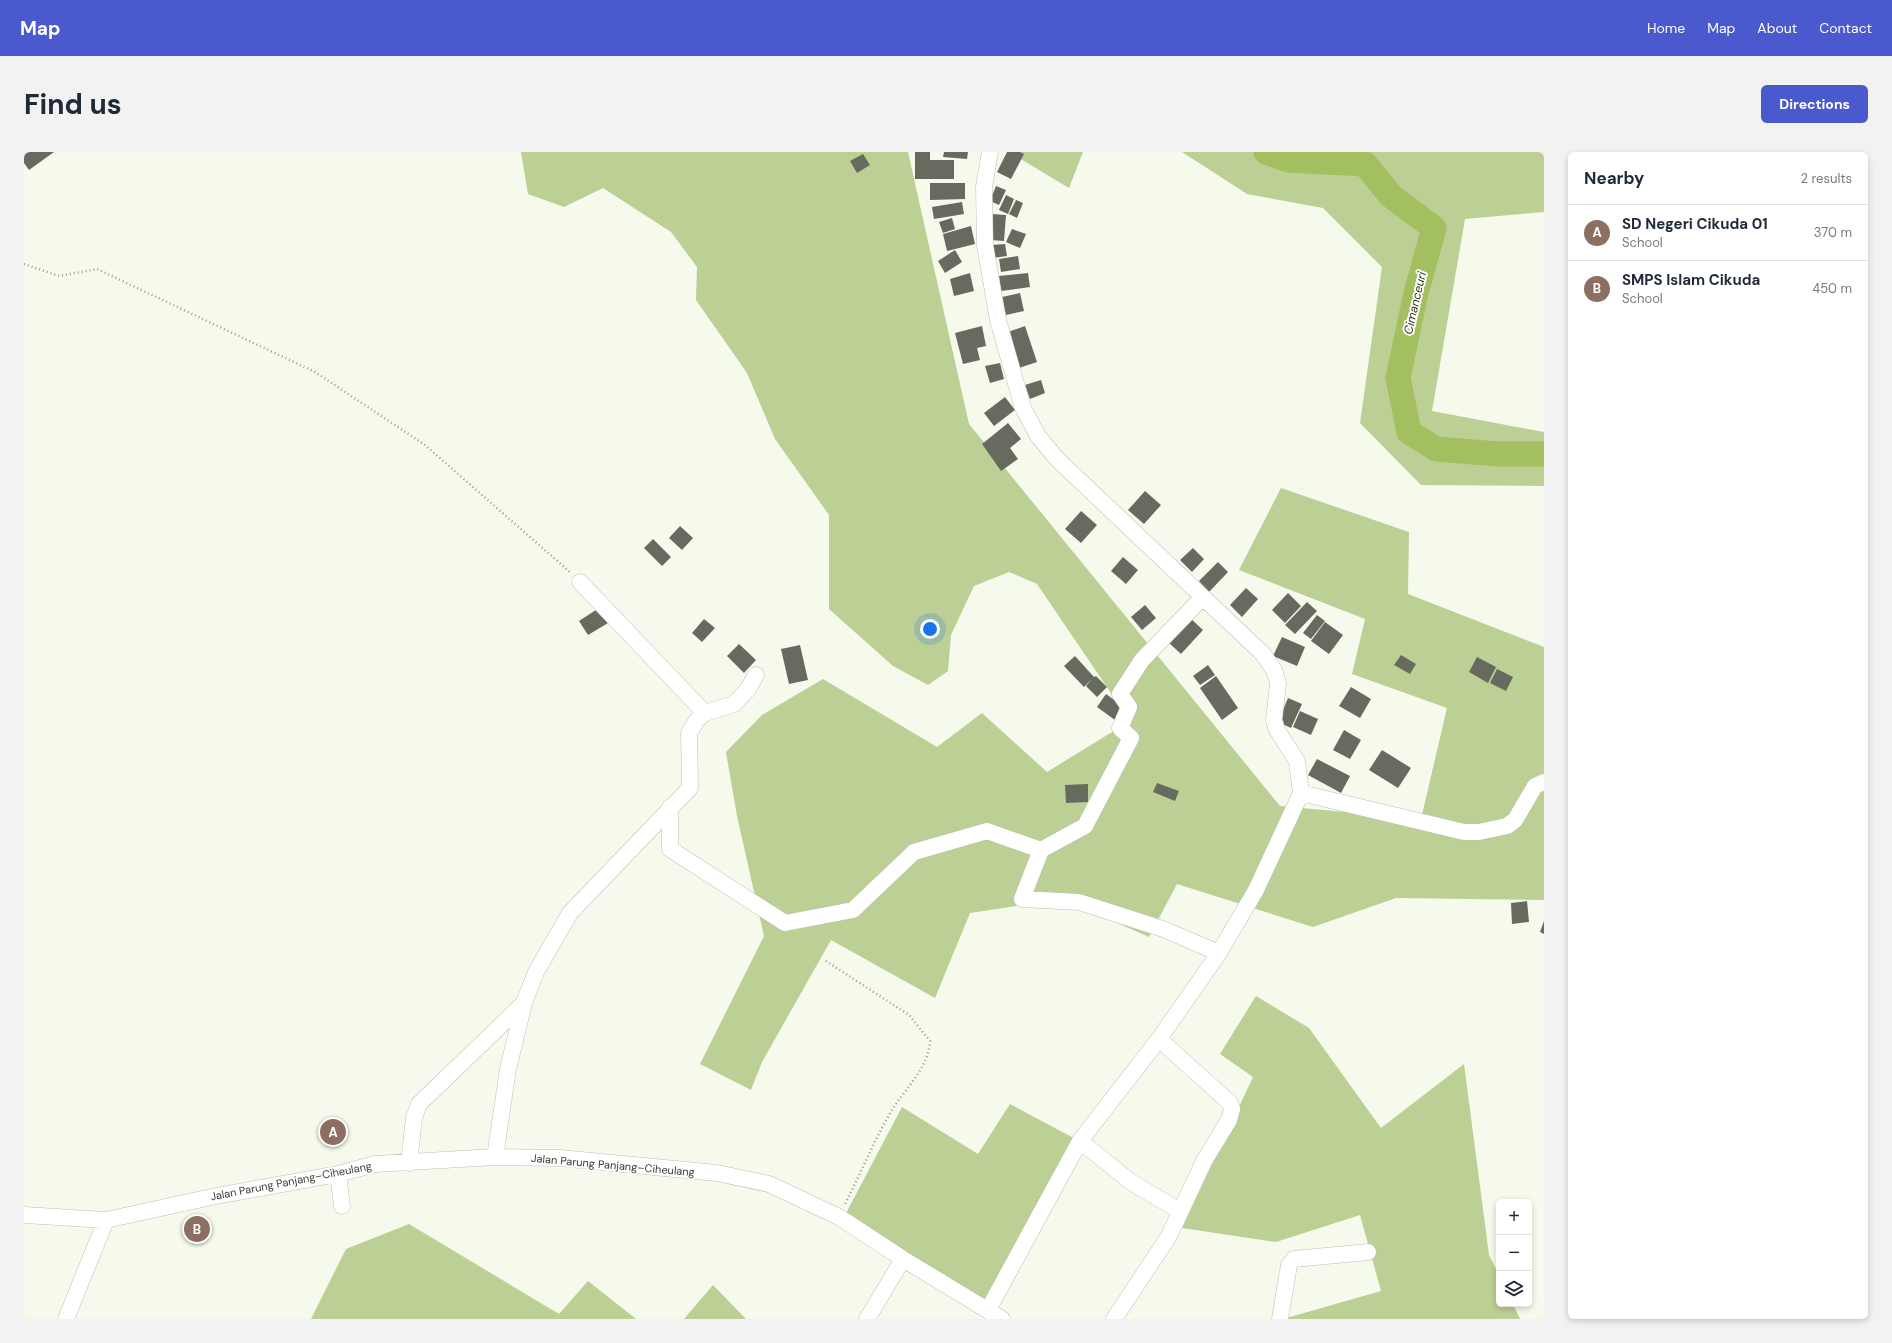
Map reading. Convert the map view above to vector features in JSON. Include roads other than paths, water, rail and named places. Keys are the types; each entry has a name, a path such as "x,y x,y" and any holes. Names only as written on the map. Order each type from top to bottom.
{"street":[{"path":"988,1310 1080,1140 1159,1039 1219,953 1256,890 1301,792 1297,761 1277,730 1274,720 1278,683 1274,670 1263,654 1202,598 1057,459 1038,436 1023,408 998,320 985,245 984,188 990,152"},
{"path":"580,582 705,713"},
{"path":"1202,598 1142,660 1120,694 1129,707 1120,728 1131,738 1085,826 1041,850 1022,899 1079,902 1163,929 1219,953"},
{"path":"496,1157 508,1069 524,1002 536,972 570,913 670,807 690,788 689,733 697,720 705,713 734,704 748,689 756,675"},
{"path":"1301,792 1464,832 1479,832 1507,826 1515,820 1535,786 1544,782"},
{"path":"670,807 670,849 785,923 853,910 914,852 987,831 1041,850"},
{"path":"409,1163 414,1118 419,1104 524,1002"},
{"path":"1114,1319 1169,1236 1204,1161 1230,1120 1232,1109 1230,1103 1159,1039"},
{"path":"1080,1140 1131,1182 1180,1211"},
{"name":"Jalan Parung Panjang–Ciheulang","path":"24,1215 106,1220 216,1196 338,1174 375,1164 496,1157 560,1158 717,1173 769,1184 839,1217 1002,1319"},
{"path":"338,1174 342,1206"},
{"path":"66,1319 106,1220"},
{"path":"1280,1319 1289,1265 1294,1259 1368,1252"},
{"path":"867,1319 904,1259"}],"waterway":[{"name":"Cimanceuri","path":"1266,152 1288,160 1365,164 1391,196 1434,228 1416,293 1398,378 1409,432 1436,449 1498,454 1544,454"}],"place":[{"name":"SD Negeri Cikuda 01","path":"333,1132"},
{"name":"SMPS Islam Cikuda","path":"197,1229"}]}
